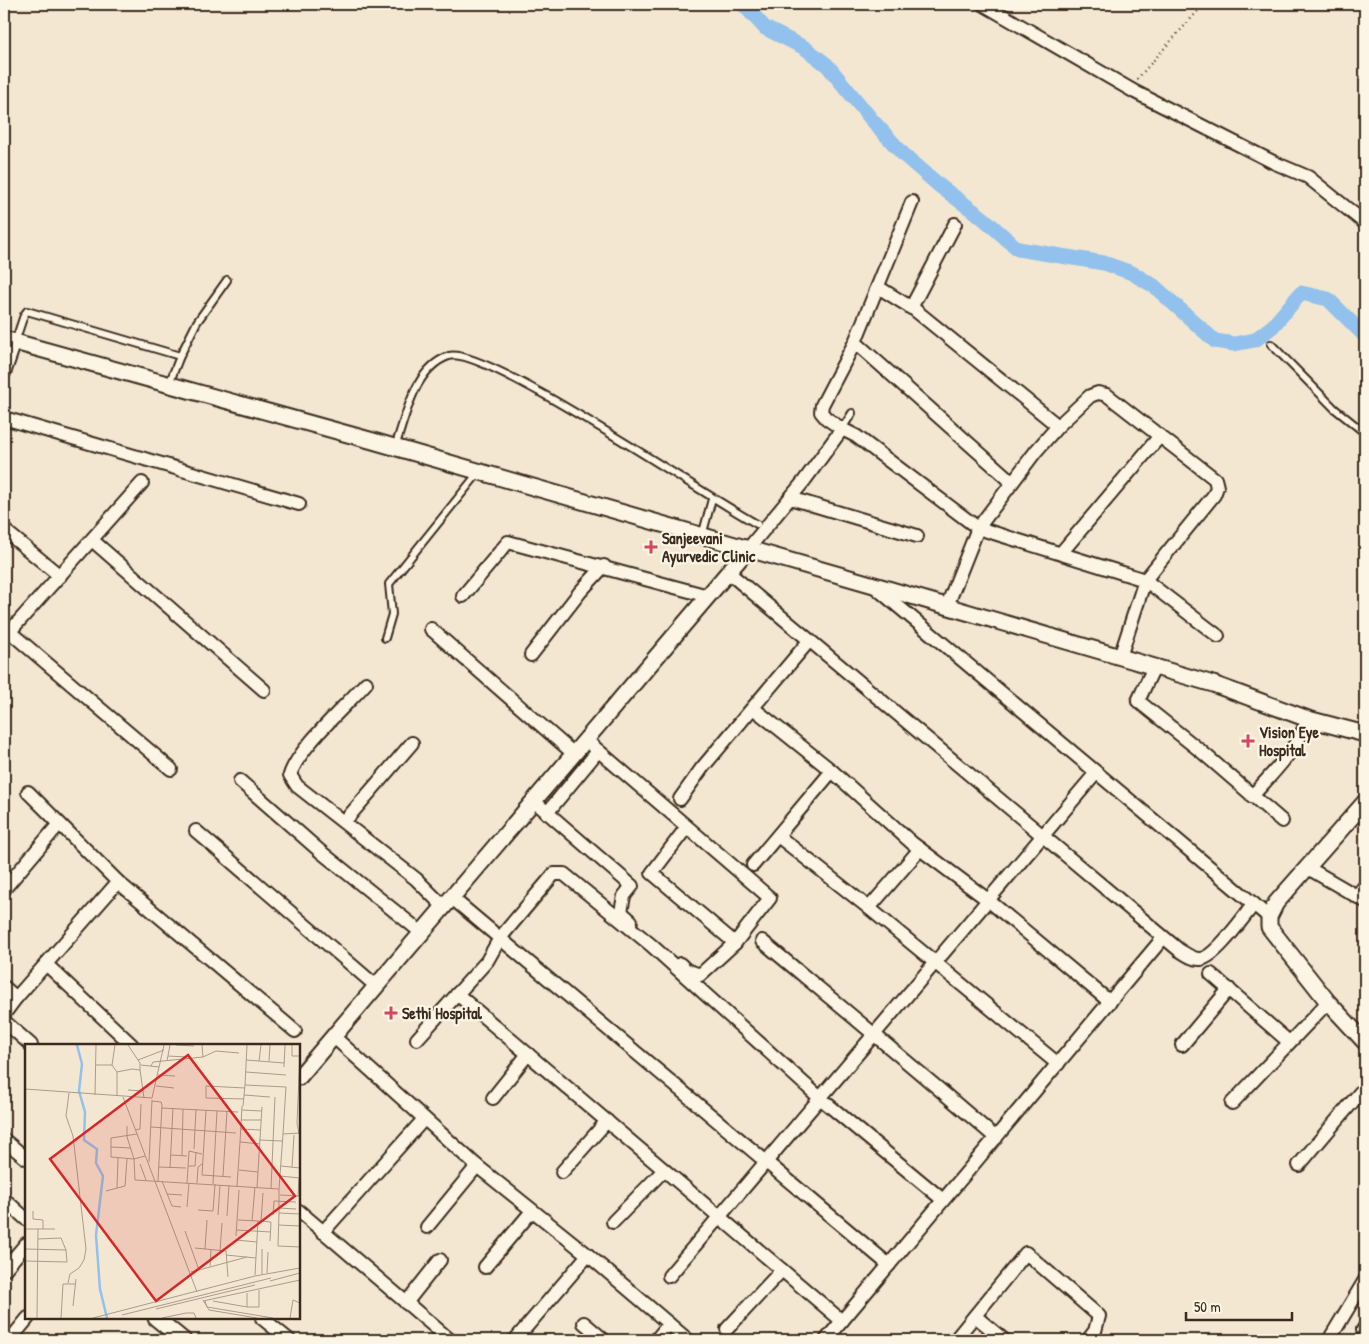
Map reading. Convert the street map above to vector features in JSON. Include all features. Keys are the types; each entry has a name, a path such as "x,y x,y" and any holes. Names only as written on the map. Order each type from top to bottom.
{"street":[{"path":"983,4 1129,88 1275,164 1308,177 1365,223"},
{"path":"912,202 855,342 822,406 822,412 826,418 856,436 978,528 1145,580 1218,636"},
{"path":"911,308 955,224"},
{"path":"878,287 911,308 1058,426"},
{"path":"4,373 9,340 480,471 947,606 1213,684 1308,719 1365,734"},
{"path":"855,342 1012,482"},
{"path":"947,606 978,528 1012,482 1058,426 1090,396 1098,393 1107,394 1215,478 1217,487 1214,495 1145,580 1120,657"},
{"path":"4,418 300,504"},
{"path":"300,1076 748,549 790,498 842,428"},
{"path":"1060,553 1160,436"},
{"path":"142,484 7,635 171,769"},
{"path":"790,498 917,536"},
{"path":"4,530 60,576"},
{"path":"92,540 264,690"},
{"path":"463,596 508,542 604,566 708,596"},
{"path":"531,655 580,592 604,566"},
{"path":"728,572 1164,938 1192,958 1200,960 1216,950 1254,904"},
{"path":"874,585 1269,917"},
{"path":"431,629 574,754"},
{"path":"680,799 702,768 809,641"},
{"path":"1154,667 1138,701 1202,752 1282,822"},
{"path":"366,683 306,748 292,766 290,775 297,786 448,903 500,938 888,1265"},
{"path":"753,708 832,771 920,849 988,900 1110,1002"},
{"path":"1252,796 1280,765 1302,736 1308,719"},
{"path":"586,740 686,828 770,898 734,943 700,975 686,970 621,912 624,896 632,886 652,873 686,828"},
{"path":"344,822 412,743"},
{"path":"548,814 599,752"},
{"path":"753,865 832,771"},
{"path":"669,1276 1096,773"},
{"path":"240,781 321,852 422,933"},
{"path":"28,792 118,882 295,1031"},
{"path":"534,801 632,886"},
{"path":"1365,802 1276,903 1269,917 1270,927 1328,1002 1365,1042"},
{"path":"4,889 60,824"},
{"path":"196,831 376,986"},
{"path":"778,836 869,908 1058,1064"},
{"path":"869,908 920,849"},
{"path":"1308,868 1361,899 1365,886"},
{"path":"652,873 734,943"},
{"path":"418,1039 487,961 500,938 554,874 564,874 651,945 820,1098 943,1200"},
{"path":"4,1014 118,882"},
{"path":"826,1340 1164,938"},
{"path":"762,941 843,1009 875,1033 996,1138"},
{"path":"46,964 131,1044"},
{"path":"1211,974 1289,1042"},
{"path":"4,987 16,998"},
{"path":"1182,1045 1229,989"},
{"path":"457,994 842,1321"},
{"path":"1232,1103 1328,1002"},
{"path":"4,1021 30,1044"},
{"path":"334,1037 477,1166 688,1340"},
{"path":"493,1098 528,1054"},
{"path":"1300,1164 1365,1087"},
{"path":"323,1232 424,1119"},
{"path":"562,1172 607,1121"},
{"path":"4,1140 25,1157"},
{"path":"427,1227 477,1166"},
{"path":"613,1222 664,1170"},
{"path":"4,1198 25,1218"},
{"path":"485,1267 532,1211"},
{"path":"300,1212 450,1340"},
{"path":"4,1270 25,1245"},
{"path":"955,1340 1026,1253 1099,1316 1096,1331 1088,1340"},
{"path":"515,1340 588,1256"},
{"path":"406,1303 440,1260"},
{"path":"727,1329 782,1270"},
{"path":"1329,1340 1365,1280"},
{"path":"975,1316 1004,1340"},
{"path":"10,1340 27,1319"},
{"path":"157,1319 183,1340"},
{"path":"263,1319 289,1340"},
{"path":"584,1323 604,1340"},
{"path":"656,1340 669,1324"}],"lane":[{"path":"169,385 180,356 197,322 227,280"},
{"path":"9,340 27,311 180,356"},
{"path":"1271,344 1335,409 1365,433"},
{"path":"395,447 416,390 426,373 439,360 452,355 469,357 505,372 650,458 712,499 757,524"},
{"path":"842,428 852,413"},
{"path":"385,638 392,614 389,584 480,471"},
{"path":"702,536 712,499"}],"path":[{"path":"1129,88 1204,4"}],"waterway":[{"path":"743,4 765,28 805,48 827,65 872,120 904,155 941,187 983,218 1018,249 1104,263 1132,273 1154,286 1215,341 1234,344 1255,340 1273,326 1301,293 1328,299 1365,336"}],"place":[{"name":"Sanjeevani Ayurvedic Clinic","path":"651,547"},
{"name":"Vision Eye Hospital","path":"1248,741"},
{"name":"Sethi Hospital","path":"391,1013"}]}
